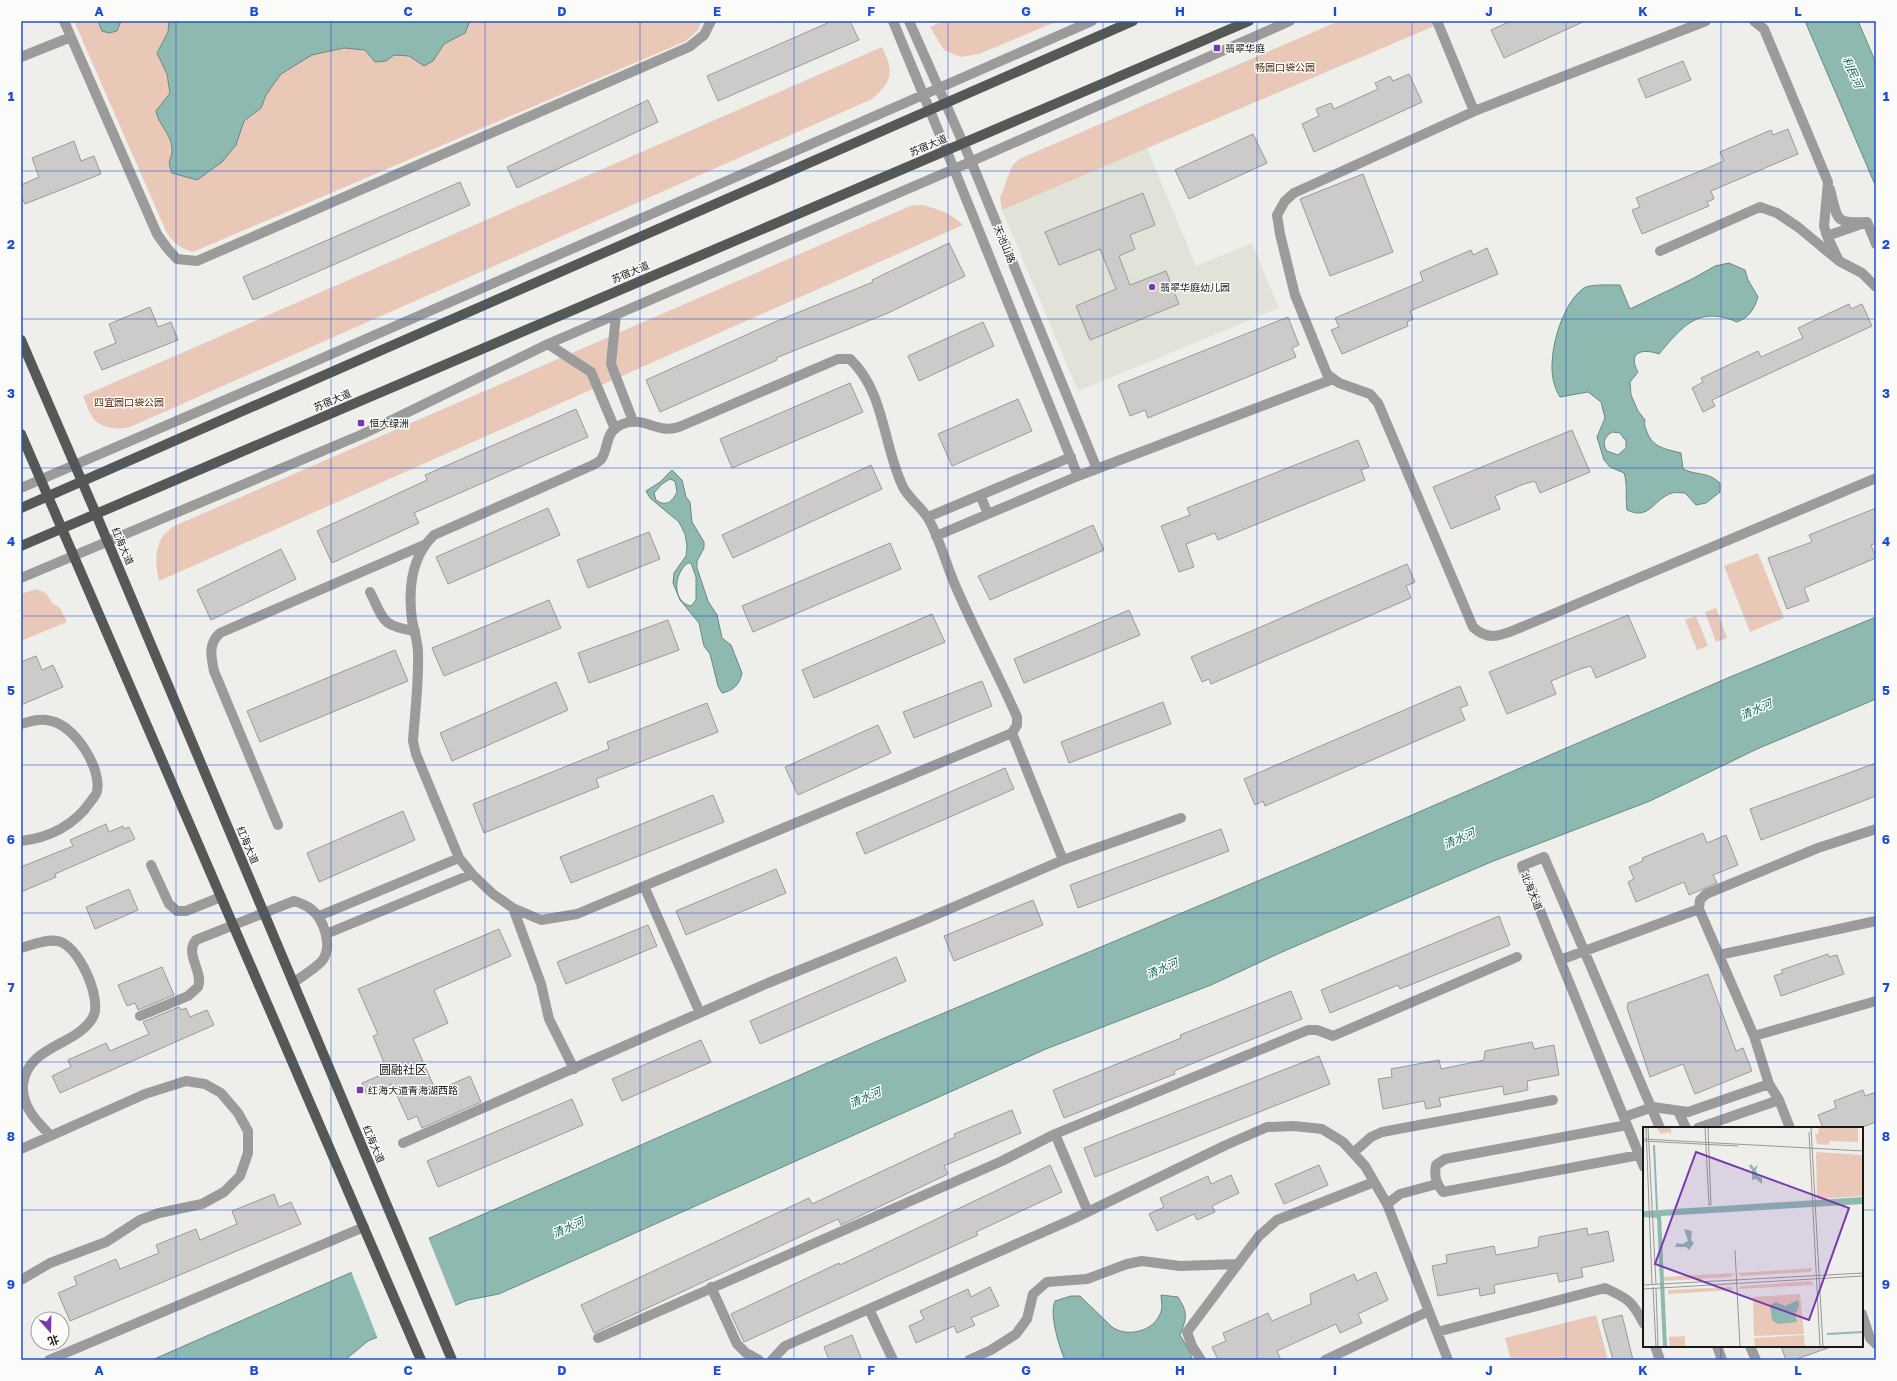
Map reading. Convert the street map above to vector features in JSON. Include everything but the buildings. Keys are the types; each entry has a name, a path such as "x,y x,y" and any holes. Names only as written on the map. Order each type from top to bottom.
{"main road":[{"path":"21,508 1132,21"},
{"name":"苏宿大道","path":"21,546 1249,21"},
{"name":"红海大道","path":"21,340 108,541 452,1360"},
{"path":"21,434 421,1360"}],"street":[{"path":"64,21 157,234 166,248 177,259 197,261 689,47 704,35 710,21"},
{"path":"892,21 930,110 1078,476"},
{"name":"天池山路","path":"909,21 971,161 1097,469"},
{"path":"21,488 75,466 938,87 1092,21"},
{"path":"21,578 363,434 548,344 954,169 1290,21"},
{"path":"1437,21 1474,111"},
{"path":"1706,21 1474,111 1294,193 1284,201 1277,215 1280,234 1295,295 1327,374 1339,383 1370,394 1378,403 1473,627 1481,635 1496,636 1522,627 1876,478"},
{"path":"1754,21 1764,29 1828,182 1837,216 1842,221 1847,223 1867,222"},
{"path":"21,57 71,37"},
{"path":"1828,182 1824,226 1839,261"},
{"path":"1660,251 1760,206 1777,213 1798,227 1839,261 1862,273 1876,287"},
{"path":"1827,236 1867,222"},
{"path":"1867,222 1876,244"},
{"path":"616,315 611,364 633,421"},
{"path":"548,344 591,372 615,429"},
{"path":"838,359 850,359 857,365 864,377 881,414 893,461 903,488 928,517 955,585 1017,717 1017,725 1012,733 577,914 541,920 513,908 493,894 472,874 459,858 416,754 413,741 418,650 411,600 412,578 416,562 424,545 434,535 593,466 602,458 608,441 615,429 633,421 642,422 669,430 838,359"},
{"path":"936,536 1078,476 1333,379"},
{"path":"928,517 1071,457"},
{"path":"980,496 988,514"},
{"path":"278,826 214,671 211,646 214,638 220,633 424,545"},
{"path":"370,592 384,620 398,628 415,631"},
{"path":"21,724 35,720 52,720 81,741 96,773 97,791 85,810 72,822 59,830 32,839 21,840"},
{"path":"1012,733 1063,860"},
{"path":"403,1143 574,1069 768,982 926,919 1063,860 1181,818"},
{"path":"1790,1127 1779,1100 1769,1084 1754,1036 1699,909 1700,900 1706,894 1818,848 1876,829"},
{"name":"北海大道","path":"1643,1165 1522,866 1544,857 1660,1127"},
{"path":"319,916 459,858"},
{"path":"151,865 169,904 177,911 186,911 221,897"},
{"path":"326,934 472,874"},
{"path":"644,886 700,1013"},
{"path":"140,1016 188,996 195,991 200,983 194,960 193,944 196,940 294,902 303,904 319,916 326,934 326,950 322,961 294,983"},
{"path":"513,908 540,984 549,1019 574,1069"},
{"path":"1560,960 1699,909"},
{"path":"1719,955 1876,922"},
{"path":"21,948 43,942 58,940 70,948 83,968 95,1002 94,1016 87,1025 32,1061 24,1074 23,1092 28,1106 34,1118 51,1136"},
{"path":"598,1338 711,1287 995,1164 1055,1134 1308,1030 1317,1030 1333,1036 1517,957"},
{"path":"1754,1036 1876,1001"},
{"path":"21,1149 145,1094 186,1081 205,1084 221,1093 238,1114 248,1131 248,1153 240,1176 224,1192 202,1204 159,1213 140,1220 106,1242 50,1263 21,1280"},
{"path":"1639,1155 1443,1192 1437,1184 1434,1174 1436,1165 1445,1159 1625,1121 1651,1107 1688,1112 1769,1084"},
{"path":"1353,1153 1371,1137 1382,1132 1553,1100"},
{"path":"1701,1127 1779,1100"},
{"path":"1678,1111 1686,1127"},
{"path":"772,1360 785,1346 1088,1212 1267,1127 1294,1126 1322,1129 1343,1142 1365,1166 1387,1204 1448,1360"},
{"path":"1055,1134 1088,1212"},
{"path":"1201,1360 1192,1346 1187,1332 1259,1236 1277,1220 1374,1182"},
{"path":"1387,1204 1400,1194 1437,1184"},
{"path":"49,1360 364,1227"},
{"path":"969,1360 991,1350 1016,1334 1027,1319 1034,1294 1047,1282 1087,1279 1127,1264 1142,1261 1180,1266 1238,1264"},
{"path":"711,1287 737,1344 746,1353 759,1360"},
{"path":"1437,1332 1605,1288 1621,1295 1634,1305 1643,1322"},
{"path":"869,1309 893,1360"},
{"path":"1325,1360 1429,1311"},
{"path":"1863,1317 1870,1338 1876,1344"},
{"path":"1655,1347 1660,1360"},
{"path":"1717,1347 1722,1360"},
{"path":"1750,1347 1756,1360"}],"shaded area":[{"name":"翡翠华庭幼儿园","path":"1147,148 1196,266 1252,243 1279,308 1078,391 1002,210"}],"green space":[{"path":"74,21 702,21 698,30 686,41 193,252 184,249 177,244 171,239 166,231"},
{"path":"943,21 1058,21 979,54 961,57 944,50 930,27"},
{"name":"畅园口袋公园","path":"1339,21 1446,21 1002,210 1000,198 1012,166 1019,159"},
{"name":"四宜园口袋公园","path":"882,47 890,69 888,81 879,93 872,99 130,427 106,427 97,422 89,411 83,396"},
{"path":"922,205 944,212 954,217 963,225 159,581 156,565 157,549 162,538 172,527 910,206"},
{"path":"1758,553 1784,618 1750,632 1724,566"},
{"path":"36,589 46,593 52,603 60,608 67,622 21,641 21,594"},
{"path":"1716,608 1727,638 1716,642 1705,612"},
{"path":"1696,616 1708,646 1697,650 1685,620"},
{"path":"1596,1315 1608,1360 1511,1360 1505,1338"}],"water":[{"path":"98,21 121,21 117,31 109,33 102,31"},
{"path":"169,21 470,21 465,33 444,44 433,61 424,66 409,56 394,55 386,61 375,62 365,50 344,48 312,55 281,74 266,95 261,108 244,121 236,145 222,162 197,180 172,173 169,162 172,153 170,139 157,116 156,111 170,93 167,74 157,53 168,32"},
{"name":"利民河","path":"1805,21 1858,21 1876,63 1876,187"},
{"path":"1729,263 1745,270 1748,280 1758,297 1751,312 1745,318 1737,322 1723,317 1712,316 1701,318 1692,322 1675,335 1659,354 1647,351 1638,353 1634,360 1638,372 1630,382 1631,395 1638,411 1645,420 1646,429 1650,437 1656,445 1681,453 1683,469 1715,479 1720,483 1720,492 1706,503 1696,505 1685,493 1672,493 1646,511 1635,513 1627,510 1626,482 1624,473 1610,467 1604,460 1597,437 1605,418 1601,402 1588,392 1560,397 1556,390 1552,375 1552,362 1557,333 1568,306 1576,295 1584,288 1601,285 1620,285 1630,309 1694,278 1715,266","holes":["1612,432 1620,433 1626,441 1626,448 1618,455 1607,451 1604,443 1607,436"]},
{"path":"672,470 682,480 686,497 690,502 692,522 704,542 704,548 697,561 697,568 708,601 717,615 722,638 731,645 742,673 738,684 733,689 726,692 722,693 718,686 710,654 704,646 699,623 680,600 673,583 674,573 686,556 687,546 685,534 679,522 650,498 646,491 660,482","holes":["670,479 675,481 677,492 671,501 666,503 656,500 654,493 662,484","688,563 691,563 696,577 696,600 691,606 680,599 677,586 680,573 683,567"]},
{"name":"清水河","path":"1876,617 1876,699 1757,749 1650,801 1491,862 1282,952 1211,985 1046,1049 499,1294 468,1300 368,1341 345,1360 152,1360 882,1039 1322,854 1730,677"},
{"path":"1161,1295 1178,1297 1184,1307 1185,1319 1180,1335 1190,1352 1192,1360 1065,1360 1054,1322 1053,1307 1055,1301 1071,1296 1080,1296 1112,1327 1119,1331 1134,1332 1149,1327 1155,1322 1160,1315 1162,1307"}],"pier":[{"path":"428,1237 456,1307 378,1339 351,1271"}],"place":[{"name":"翡翠华庭","path":"1217,48"},
{"name":"翡翠华庭幼儿园","path":"1152,287"},
{"name":"恒大绿洲","path":"361,423"},
{"name":"红海大道青海湖西路","path":"360,1090"}],"district":[{"name":"圆融社区","path":"403,1069"}]}
